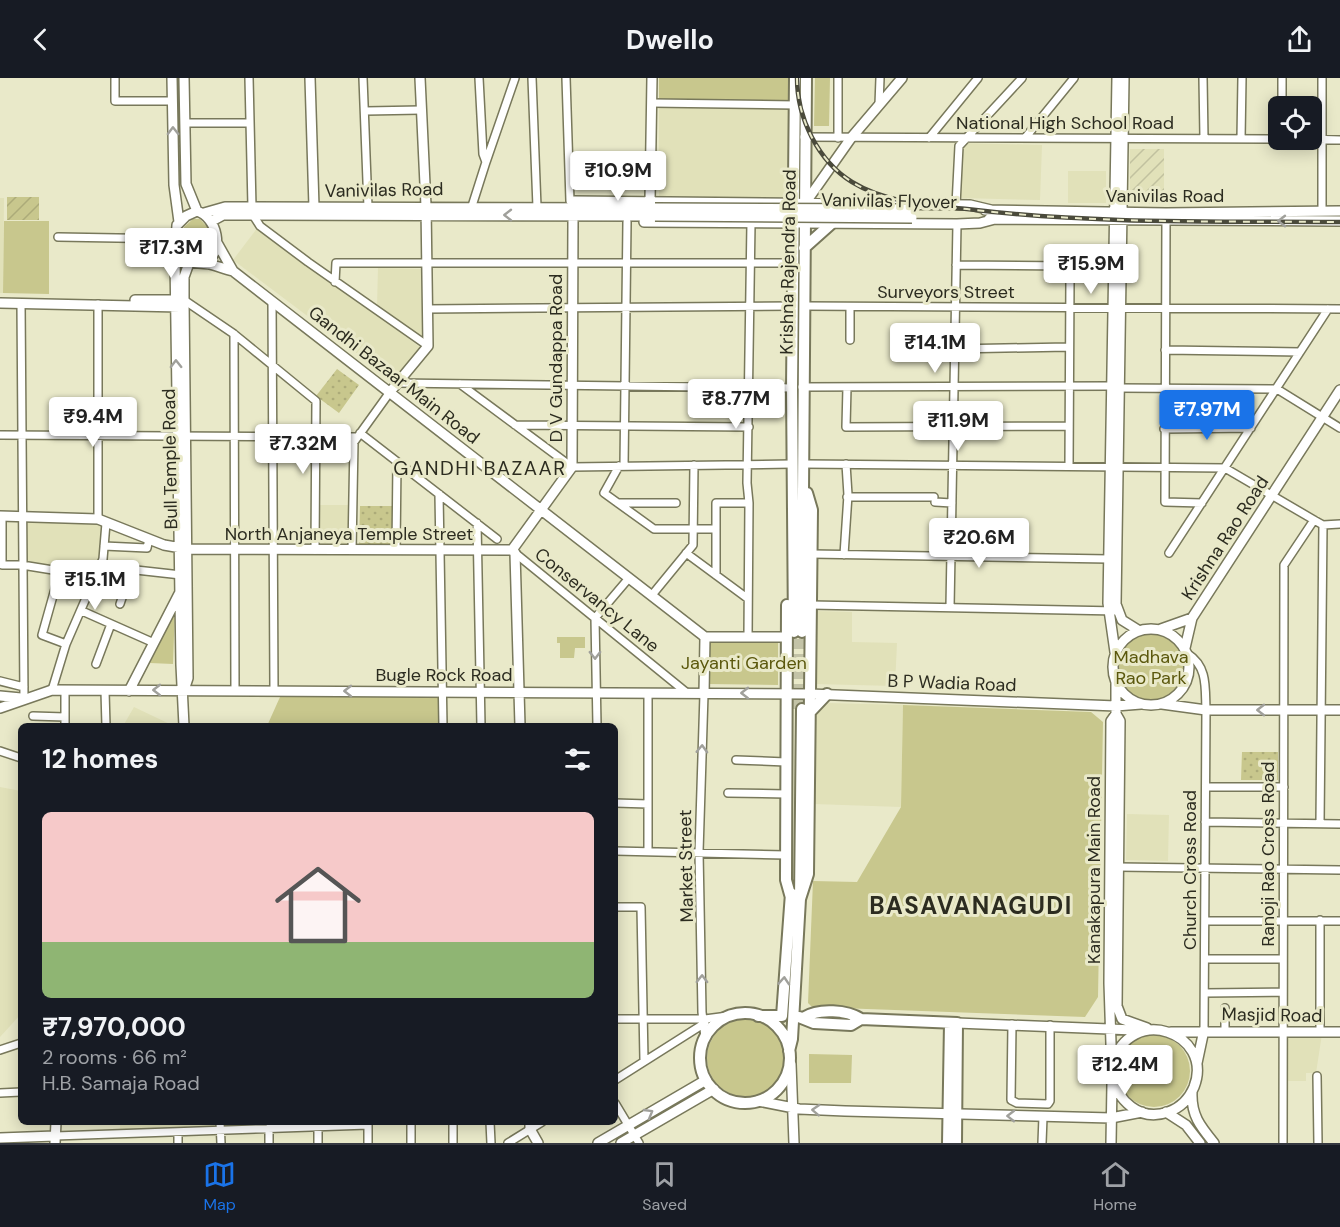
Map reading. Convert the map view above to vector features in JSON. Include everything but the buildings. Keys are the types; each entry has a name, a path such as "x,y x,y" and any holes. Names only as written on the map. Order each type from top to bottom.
{"main road":[{"path":"172,78 174,185 179,222 176,249 182,260 189,263 206,263 233,271"},
{"path":"184,78 186,184 200,212 212,221 216,241 233,271"},
{"path":"310,78 314,207"},
{"path":"390,392 428,346 426,210 420,78"},
{"path":"569,212 627,222 957,224 980,223 993,214 978,206 800,202 653,208 652,78"},
{"path":"795,78 801,136"},
{"name":"Krishna Rajendra Road","path":"798,306 793,263 799,223 801,136 806,78"},
{"path":"800,202 902,78"},
{"path":"1117,78 1120,139"},
{"path":"1124,78 1118,217 1112,611 1138,630"},
{"name":"Vanivilas Road","path":"200,212 215,208 333,215 472,206 537,207 569,212"},
{"name":"Vanivilas Road","path":"253,211 314,207 368,207 569,212"},
{"name":"Vanivilas Flyover","path":"569,212 653,208 993,214"},
{"path":"212,221 223,214 253,211"},
{"path":"179,222 200,212"},
{"name":"D V Gundappa Road","path":"513,552 572,467 573,263 569,212"},
{"name":"Vanivilas Road","path":"993,214 1118,217 1340,212"},
{"name":"Vanivilas Road","path":"1118,217 1166,221 1340,221"},
{"name":"Krishna Rajendra Road","path":"794,634 788,509 792,489 798,306 804,248 799,223"},
{"path":"804,248 832,223"},
{"path":"206,263 213,255 216,241"},
{"name":"Bull Temple Road","path":"176,249 188,678 184,690"},
{"name":"Bull Temple Road","path":"179,304 189,263"},
{"name":"Gandhi Bazaar Main Road","path":"233,271 705,637"},
{"path":"0,303 98,304 103,301 179,304"},
{"name":"Krishna Rajendra Road","path":"797,387 804,482"},
{"name":"Krishna Rao Road","path":"1186,651 1192,618 1340,390"},
{"path":"1114,466 1109,559 1115,652 1112,666 1116,682 1116,710 1120,721 1118,1006 1122,1019 1147,1030"},
{"path":"789,1051 793,1017 802,710 810,694 812,510 804,482"},
{"path":"795,898 786,880 786,693 794,634 804,482"},
{"name":"North Anjaneya Temple Street","path":"1,516 102,521 149,539 184,549 513,552"},
{"name":"Bull Temple Road","path":"184,549 181,575 181,679 184,690 184,723"},
{"path":"513,552 520,723"},
{"path":"129,691 181,591"},
{"path":"1115,652 1129,635 1138,630 1160,629 1192,618"},
{"path":"1160,629 1170,633 1186,651 1190,669 1186,683 1180,692 1162,704"},
{"path":"704,694 705,637 794,634"},
{"path":"1116,682 1122,692 1141,704 1162,704 1206,710 1340,711"},
{"name":"Bugle Rock Road","path":"24,698 52,690 786,693"},
{"name":"B P Wadia Road","path":"786,693 1116,710 1141,704"},
{"path":"802,710 827,694"},
{"path":"0,696 24,698"},
{"path":"0,708 24,698"},
{"path":"795,898 808,874 802,710"},
{"name":"Kanakapura Main Road","path":"1111,1143 1111,721 1116,710"},
{"path":"1192,1091 1182,1104 1166,1112 1142,1112 1111,1118 793,1107 758,1101 739,1103 724,1098 706,1080 700,1062 705,1037 717,1023 728,1016 742,1014 793,1017 814,1023 851,1025 861,1019 1110,1027 1169,1032 1190,1049 1197,1066"},
{"path":"758,1016 777,1023 789,1051 794,1143"},
{"path":"948,1143 952,1114 953,1023"},
{"path":"1142,1112 1121,1098 1112,1070 1119,1047 1133,1035 1147,1030"},
{"path":"1204,1030 1191,1106 1195,1119 1214,1143"},
{"name":"Masjid Road","path":"1169,1032 1204,1030 1340,1032"},
{"path":"758,1101 778,1089 786,1080 791,1064"},
{"path":"598,1143 706,1080"},
{"path":"621,1143 637,1139 714,1089"},
{"path":"1166,1112 1186,1125 1200,1143"},
{"path":"952,1114 956,1143"},
{"path":"530,1126 538,1143"},
{"path":"0,1138 55,1139"}],"street":[{"path":"115,78 115,101 172,100"},
{"path":"249,78 253,211 260,226 335,282 428,346"},
{"path":"363,78 368,207"},
{"path":"479,78 483,154 486,162"},
{"path":"472,206 514,78"},
{"path":"532,78 537,207"},
{"path":"566,78 569,212"},
{"path":"838,78 838,138"},
{"path":"879,107 880,78"},
{"path":"929,138 978,78"},
{"path":"956,205 959,146 970,137 1022,78"},
{"path":"1025,138 1074,78"},
{"path":"1203,78 1204,138"},
{"path":"1241,139 1242,78"},
{"path":"1282,78 1282,96"},
{"path":"1322,78 1322,96"},
{"path":"652,103 796,105"},
{"path":"366,111 422,110"},
{"path":"184,123 250,123"},
{"name":"National High School Road","path":"801,136 1268,139"},
{"path":"1322,140 1340,140"},
{"path":"1322,150 1322,211"},
{"path":"1166,221 1165,502 1202,503"},
{"path":"627,222 626,386 622,466 604,493 654,529 716,529"},
{"path":"748,637 751,223"},
{"path":"950,607 952,386 957,224"},
{"path":"58,237 176,238"},
{"path":"335,282 336,263 793,263"},
{"path":"956,265 1069,266"},
{"path":"1069,466 1070,277"},
{"path":"272,301 274,690"},
{"path":"21,303 24,698"},
{"path":"52,690 66,644 100,566 104,546 97,436 98,304"},
{"path":"179,304 234,334 316,401 315,550"},
{"name":"Surveyors Street","path":"427,309 573,306 1340,309"},
{"path":"850,307 850,340"},
{"path":"1169,554 1328,309"},
{"path":"234,334 232,437 235,690"},
{"path":"953,349 1068,347"},
{"path":"1165,350 1300,352"},
{"path":"398,383 1277,389 1340,428"},
{"path":"460,384 572,467 792,464"},
{"path":"847,387 846,426 952,428 1068,426"},
{"path":"352,550 354,442 390,392"},
{"path":"515,425 749,427"},
{"path":"1164,429 1251,428"},
{"path":"0,435 182,437 359,435 497,539"},
{"path":"396,550 397,462"},
{"path":"804,464 1225,468 1323,525 1340,524"},
{"path":"844,555 848,497 846,464"},
{"path":"652,595 693,545 694,465"},
{"path":"439,494 443,723"},
{"path":"848,497 934,500 952,503"},
{"path":"618,503 676,503"},
{"path":"716,575 716,503 749,503"},
{"path":"1,516 2,565 22,565 96,577"},
{"name":"Ranoji Rao Cross Road","path":"1283,1143 1284,566 1314,520"},
{"path":"477,524 481,723"},
{"path":"1320,823 1323,525"},
{"path":"104,546 147,548 149,539"},
{"name":"Conservancy Lane","path":"513,552 687,693"},
{"path":"686,553 747,598"},
{"path":"812,554 1109,559"},
{"path":"100,566 181,575"},
{"path":"60,571 42,635 66,644"},
{"path":"120,604 131,571"},
{"path":"597,723 595,618 629,578"},
{"path":"811,605 1112,611"},
{"path":"82,611 154,643"},
{"path":"96,664 111,624"},
{"name":"Church Cross Road","path":"1186,651 1197,660 1204,674 1206,710 1204,1030"},
{"path":"0,681 24,687"},
{"path":"65,690 65,723"},
{"path":"105,691 106,723"},
{"path":"648,693 648,851"},
{"name":"Market Street","path":"704,694 699,852 702,1012 705,1021 705,1037"},
{"path":"33,716 65,717"},
{"path":"0,751 18,757"},
{"path":"736,760 786,762"},
{"path":"1206,787 1284,787"},
{"path":"728,794 786,794"},
{"path":"618,803 648,804"},
{"path":"1205,822 1340,824"},
{"path":"618,851 786,855"},
{"path":"1118,867 1340,870"},
{"path":"618,907 641,908 644,1060"},
{"path":"1320,920 1320,1032"},
{"path":"1205,921 1340,921"},
{"path":"1205,959 1283,959"},
{"path":"1204,993 1283,992"},
{"path":"1225,1008 1225,1031"},
{"path":"618,1019 705,1021 728,1016"},
{"path":"618,1078 705,1021"},
{"path":"1012,1024 1011,1100 1017,1103 1034,1104 1048,1104 1050,1101 1050,1025"},
{"path":"0,1050 18,1044"},
{"path":"1317,1076 1318,1143"},
{"path":"0,1093 18,1092"},
{"path":"618,1108 637,1139"},
{"path":"1042,1117 1042,1143"},
{"path":"55,1139 220,1126 269,1128 306,1125"},
{"path":"318,1125 318,1143"},
{"path":"368,1125 368,1143"},
{"path":"411,1125 411,1143"},
{"path":"453,1125 453,1143"},
{"path":"490,1125 491,1143"},
{"path":"220,1126 221,1143"},
{"path":"508,1143 530,1126"},
{"path":"269,1128 269,1143"},
{"path":"178,1131 178,1143"},
{"path":"137,1133 137,1143"}],"shaded area":[{"path":"659,107 789,108 786,197 659,197"},
{"path":"961,143 1042,145 1040,200 960,198"},
{"path":"1130,149 1164,149 1164,204 1130,204"},
{"path":"1068,171 1106,171 1106,203 1068,203"},
{"path":"0,198 4,198 3,293 0,293"},
{"path":"258,227 421,348 395,382 233,260"},
{"path":"378,268 423,269 424,342 377,306"},
{"path":"318,505 349,505 348,544 317,543"},
{"path":"24,518 92,521 105,526 100,560 94,576 24,564"},
{"path":"815,611 852,612 852,642 897,643 895,686 814,684"},
{"path":"829,703 903,705 901,807 814,804 815,718 819,709"},
{"path":"134,707 168,723 125,723"},
{"path":"0,787 18,790 18,1017 0,1037"},
{"path":"1127,814 1169,815 1168,861 1126,860"},
{"path":"1286,1033 1322,1034 1316,1073 1306,1073 1306,1081 1285,1081"},
{"path":"120,1125 214,1125 214,1128 120,1130"}],"green space":[{"path":"659,78 789,78 789,108 659,107"},
{"path":"815,78 830,78 829,126 814,126"},
{"path":"7,197 39,197 39,220 7,220"},
{"path":"193,219 200,219 208,228 207,251 199,258 191,258 184,249 184,227"},
{"path":"4,221 49,221 49,294 3,293"},
{"path":"337,369 359,385 339,413 316,396"},
{"path":"360,506 393,506 393,545 359,544"},
{"path":"175,606 173,664 150,663"},
{"name":"Madhava Rao Park","path":"1151,634 1164,637 1175,644 1182,655 1185,668 1182,681 1175,692 1164,699 1151,702 1138,699 1127,692 1120,681 1117,668 1120,655 1127,644 1138,637"},
{"path":"557,637 585,637 585,648 575,648 574,658 560,658 560,643 557,643"},
{"name":"Jayanti Garden","path":"710,642 778,642 778,685 709,684"},
{"path":"440,696 440,723 268,723 280,697"},
{"path":"903,705 1091,712 1103,722 1098,997 1085,1017 812,1007 808,1003 813,881 857,882 901,807"},
{"path":"1242,752 1278,752 1278,780 1241,780"},
{"path":"746,1019 761,1022 773,1031 782,1043 785,1058 782,1073 773,1085 761,1094 746,1097 731,1094 719,1085 710,1073 707,1058 710,1043 719,1031 731,1022"},
{"path":"1147,1035 1161,1035 1180,1045 1190,1064 1190,1078 1180,1097 1161,1107 1147,1107 1128,1097 1118,1078 1118,1064 1128,1045"},
{"path":"809,1054 852,1055 851,1083 809,1083"}],"tunnel":[{"path":"793,709 794,632"},
{"path":"802,632 802,709"}],"railway":[{"path":"797,78 805,123 829,163 852,182 893,199 938,206 1060,217 1153,221 1340,222"}],"district":[{"name":"GANDHI BAZAAR","path":"480,468"},
{"name":"BASAVANAGUDI","path":"971,905"}]}
